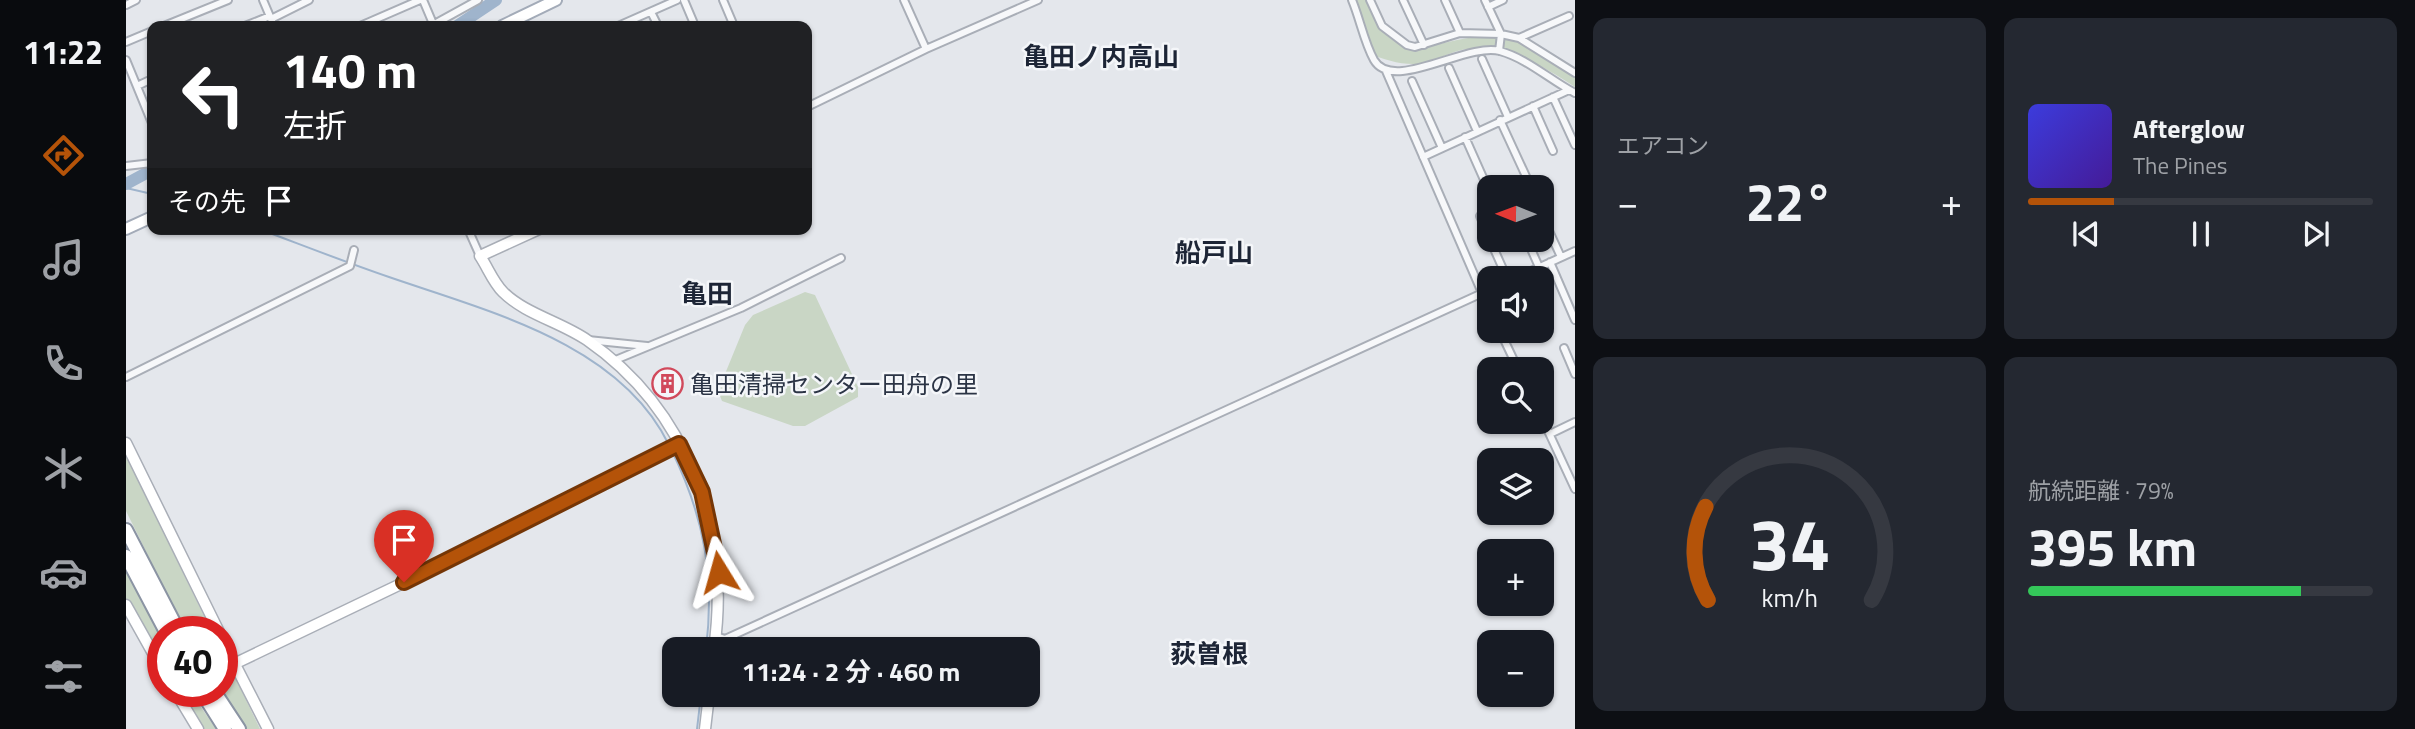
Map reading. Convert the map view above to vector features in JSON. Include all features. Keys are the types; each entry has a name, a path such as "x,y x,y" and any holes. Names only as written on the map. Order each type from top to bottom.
{"highway":[{"path":"126,530 170,616"},
{"path":"126,556 158,616"},
{"path":"211,707 225,729"},
{"path":"225,707 239,729"}],"main road":[{"path":"512,21 556,0"},
{"path":"126,229 147,219"}],"street":[{"path":"126,5 136,0"},
{"path":"176,21 228,0"},
{"path":"263,0 272,21"},
{"path":"259,21 309,0"},
{"path":"372,21 422,0 431,21"},
{"path":"442,21 478,0"},
{"path":"630,21 677,0"},
{"path":"684,0 693,21"},
{"path":"723,0 732,21"},
{"path":"904,0 926,49"},
{"path":"812,105 1024,3 1038,0"},
{"path":"1352,0 1374,60 1386,71 1477,282"},
{"path":"1370,0 1382,26 1407,46 1424,45 1460,33 1501,34 1519,38 1575,73"},
{"path":"1403,0 1424,45"},
{"path":"1445,0 1460,33"},
{"path":"1499,51 1501,34 1486,3 1503,0"},
{"path":"651,12 656,21"},
{"path":"1519,38 1569,16"},
{"path":"126,42 147,33"},
{"path":"1386,71 1405,72 1472,50 1499,51 1539,70 1572,92"},
{"path":"1482,59 1527,175"},
{"path":"126,60 147,101"},
{"path":"1449,68 1477,131"},
{"path":"137,86 147,81"},
{"path":"1412,81 1442,148"},
{"path":"1423,157 1504,118 1553,97 1572,92"},
{"path":"1553,97 1575,145"},
{"path":"1532,106 1553,151"},
{"path":"1465,137 1482,175"},
{"path":"126,166 147,164"},
{"path":"471,235 480,256 505,294 586,339 613,361 647,396 678,445 702,492 714,538 720,589 716,636 724,639 1477,296"},
{"path":"480,256 526,235"},
{"path":"1554,241 1561,257"},
{"path":"126,377 350,266 354,250"},
{"path":"1541,266 1575,251"},
{"path":"613,361 741,307 841,258"},
{"path":"1549,262 1575,320"},
{"path":"586,339 648,346"},
{"path":"1564,348 1575,374"},
{"path":"1554,432 1575,422"},
{"path":"1550,434 1575,489"},
{"path":"126,443 211,616"},
{"path":"238,662 453,559 678,445"},
{"path":"126,605 147,642"},
{"path":"238,672 268,729"},
{"path":"185,707 198,729"},
{"path":"705,729 708,707"}],"green space":[{"path":"1349,0 1368,0 1380,26 1394,41 1408,47 1424,47 1480,37 1513,40 1575,76 1575,87 1538,65 1498,51 1462,50 1417,64 1398,63 1369,54"},
{"path":"805,292 815,295 858,387 858,397 805,426 793,426 722,401 718,391 745,325 753,315"},
{"path":"126,454 204,616 178,616 126,511"},
{"path":"126,571 150,616 147,616 147,639 126,602"},
{"path":"238,683 260,729 247,729 233,707 238,707"},
{"path":"186,707 201,707 216,729 200,729"}],"waterway":[{"path":"464,21 496,0"},
{"path":"126,184 147,173"},
{"path":"126,188 147,193"},
{"path":"275,235 508,318 547,335 585,356 618,380 647,410 669,445"},
{"path":"672,451 692,500 704,547 709,597 707,637"},
{"path":"697,729 700,707"}],"place":[{"name":"亀田清掃センター田舟の里","path":"667,384"}],"district":[{"name":"亀田ノ内高山","path":"1101,56"},
{"name":"船戸山","path":"1214,252"},
{"name":"亀田","path":"707,293"},
{"name":"荻曽根","path":"1209,653"}],"route":[{"path":"404,582 679,444 702,492 714,538 719,572"}]}
